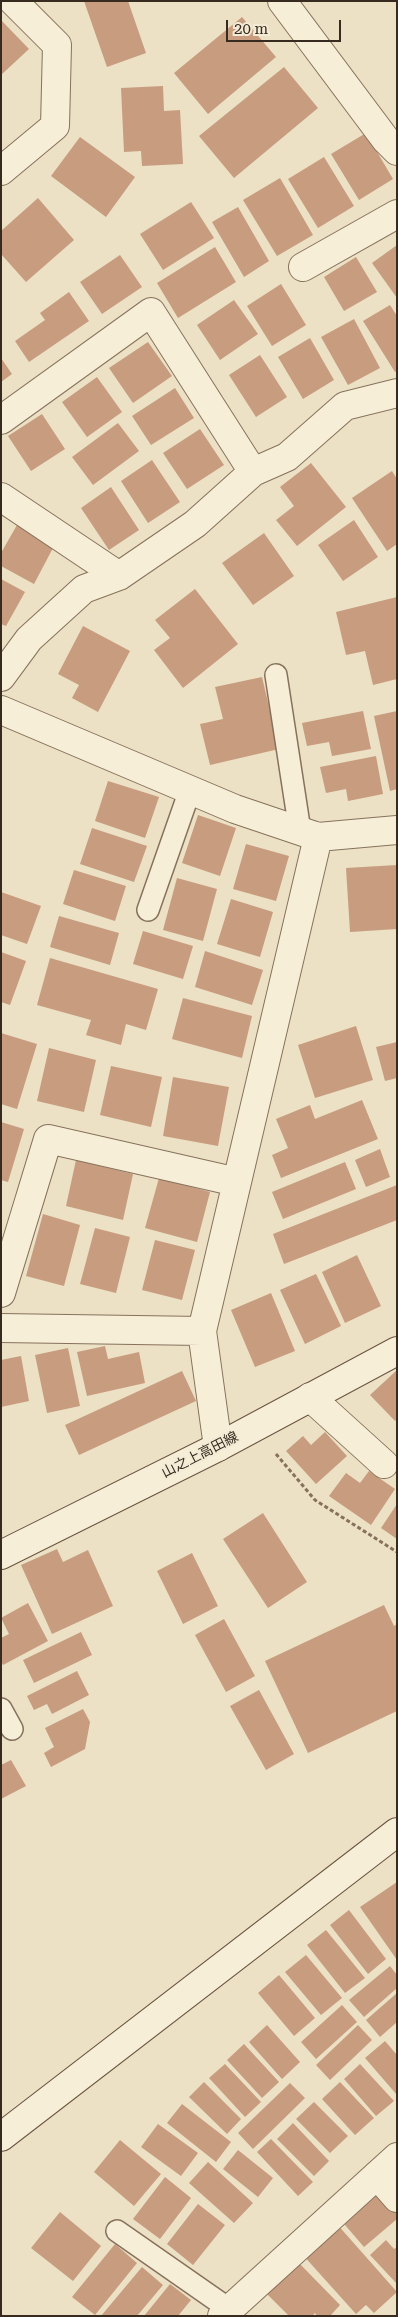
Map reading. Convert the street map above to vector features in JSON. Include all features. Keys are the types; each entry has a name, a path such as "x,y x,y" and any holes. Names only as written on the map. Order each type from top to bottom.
{"street":[{"path":"1,171 55,126 57,45 13,1"},
{"path":"282,1 397,151"},
{"path":"303,267 397,214"},
{"path":"1,420 151,312 253,472"},
{"path":"1,677 29,639 84,589 119,576 195,524 253,472 287,457 344,406 397,394"},
{"path":"1,497 119,576"},
{"path":"1,710 235,809 309,834 397,830"},
{"path":"218,1448 202,1331 236,1182 309,834"},
{"path":"1,1293 48,1139 236,1182"},
{"path":"1,1328 202,1331"},
{"name":"山之上高田線","path":"1,1555 218,1448 397,1351"},
{"path":"310,1397 384,1464"},
{"path":"1,2137 397,1832"},
{"path":"226,2312 397,2157"},
{"path":"377,2175 397,2198"}],"lane":[{"path":"276,675 309,834"},
{"path":"148,910 190,790"},
{"path":"1,1709 12,1729"},
{"path":"116,2231 226,2312"}],"path":[{"path":"260,1424 277,1455 315,1500 397,1552"}],"building":[{"path":"84,1 128,1 146,53 107,67"},
{"path":"242,17 276,57 208,114 174,73"},
{"path":"1,20 29,49 1,75"},
{"path":"284,67 318,108 234,178 199,136"},
{"path":"163,86 164,111 180,110 183,164 142,166 141,151 124,152 121,88"},
{"path":"366,133 393,179 359,200 331,154"},
{"path":"80,137 135,177 106,217 51,176"},
{"path":"324,157 354,206 318,228 288,179"},
{"path":"280,178 313,235 277,256 243,200"},
{"path":"38,198 74,240 26,282 1,254 1,231"},
{"path":"191,202 214,238 163,270 140,234"},
{"path":"238,207 269,261 244,277 212,222"},
{"path":"397,245 397,298 372,263"},
{"path":"215,247 236,282 178,318 157,283"},
{"path":"120,255 142,287 102,314 80,282"},
{"path":"356,257 377,292 344,311 324,277"},
{"path":"281,284 306,325 272,346 247,306"},
{"path":"69,292 89,321 29,362 15,341 45,320 40,313"},
{"path":"234,300 258,334 220,360 197,325"},
{"path":"390,305 397,316 397,371 395,372 363,321"},
{"path":"354,319 380,368 348,385 321,337"},
{"path":"310,338 334,380 303,399 278,357"},
{"path":"148,342 172,376 133,403 109,368"},
{"path":"260,355 287,397 256,417 229,375"},
{"path":"1,358 12,374 1,382"},
{"path":"97,377 122,412 87,437 62,402"},
{"path":"175,388 194,418 151,445 132,416"},
{"path":"42,414 65,449 31,471 8,436"},
{"path":"118,423 139,451 93,485 72,457"},
{"path":"200,429 224,465 187,489 163,453"},
{"path":"152,460 180,502 148,523 121,481"},
{"path":"311,463 346,507 297,546 276,520 294,506 280,487"},
{"path":"392,471 397,479 397,544 387,551 352,498"},
{"path":"111,487 139,530 109,550 81,508"},
{"path":"354,520 378,557 343,581 318,545"},
{"path":"17,525 54,546 34,584 1,566 1,553"},
{"path":"264,533 294,576 253,605 222,563"},
{"path":"1,579 25,592 6,626 1,624"},
{"path":"195,589 238,644 183,688 154,650 170,638 155,620"},
{"path":"397,597 397,679 373,685 365,651 346,655 336,612"},
{"path":"83,626 130,651 98,712 72,698 79,685 58,674"},
{"path":"262,677 279,749 210,765 200,724 223,719 215,687"},
{"path":"363,711 371,749 332,756 329,742 307,746 302,723"},
{"path":"397,711 397,789 390,791 374,716"},
{"path":"376,756 383,794 348,801 346,789 326,793 320,767"},
{"path":"108,781 159,797 145,838 95,821"},
{"path":"198,815 236,828 220,876 182,863"},
{"path":"92,828 147,846 134,882 80,864"},
{"path":"246,844 289,856 276,901 233,889"},
{"path":"397,865 397,929 350,932 346,868"},
{"path":"74,870 126,886 115,921 63,904"},
{"path":"177,878 217,889 203,941 163,930"},
{"path":"1,892 41,906 27,944 1,935"},
{"path":"231,899 273,912 260,957 217,944"},
{"path":"59,916 119,933 110,965 50,947"},
{"path":"143,931 193,946 183,979 133,964"},
{"path":"205,951 263,970 252,1005 195,987"},
{"path":"1,952 26,961 10,1005 1,1002"},
{"path":"50,958 158,989 146,1030 126,1024 121,1045 86,1035 91,1020 37,1005"},
{"path":"183,998 252,1016 242,1058 172,1039"},
{"path":"356,1026 373,1080 315,1098 298,1045"},
{"path":"1,1033 37,1044 17,1109 1,1104"},
{"path":"397,1042 397,1078 385,1081 376,1047"},
{"path":"49,1048 96,1060 84,1112 37,1101"},
{"path":"111,1066 162,1077 151,1127 100,1115"},
{"path":"173,1077 229,1087 218,1146 163,1136"},
{"path":"362,1100 378,1139 281,1178 272,1155 288,1148 276,1119 310,1105 315,1119"},
{"path":"1,1122 24,1129 8,1182 1,1180"},
{"path":"380,1149 390,1177 366,1187 355,1160"},
{"path":"76,1160 133,1174 123,1220 66,1206"},
{"path":"345,1162 356,1189 283,1219 272,1192"},
{"path":"159,1178 210,1192 197,1242 145,1228"},
{"path":"397,1185 397,1220 284,1264 273,1234"},
{"path":"43,1214 80,1225 64,1286 26,1276"},
{"path":"95,1228 130,1237 116,1293 80,1284"},
{"path":"155,1240 195,1250 182,1300 142,1290"},
{"path":"357,1255 381,1306 345,1323 322,1272"},
{"path":"316,1274 341,1326 305,1344 280,1290"},
{"path":"271,1293 295,1351 255,1367 231,1310"},
{"path":"105,1346 108,1359 139,1352 145,1383 87,1396 77,1352"},
{"path":"68,1348 80,1406 47,1413 35,1355"},
{"path":"21,1356 29,1401 1,1407 1,1360"},
{"path":"397,1370 397,1419 395,1421 370,1395"},
{"path":"182,1371 196,1401 79,1455 65,1425"},
{"path":"325,1432 347,1456 316,1484 286,1451 303,1436 311,1445"},
{"path":"369,1471 395,1489 371,1525 329,1496 346,1473 360,1483"},
{"path":"397,1504 397,1539 381,1528"},
{"path":"263,1513 307,1582 268,1608 223,1539"},
{"path":"57,1549 63,1562 88,1550 113,1606 52,1634 21,1565"},
{"path":"192,1553 218,1606 183,1624 157,1571"},
{"path":"28,1603 48,1641 3,1665 1,1661 1,1638 9,1634 1,1618"},
{"path":"384,1605 394,1626 397,1624 397,1711 308,1753 265,1661"},
{"path":"224,1619 255,1676 226,1692 195,1635"},
{"path":"81,1632 92,1655 34,1683 23,1660"},
{"path":"77,1671 89,1695 52,1714 47,1704 34,1710 27,1696"},
{"path":"259,1690 294,1754 266,1770 230,1706"},
{"path":"83,1709 90,1722 85,1749 51,1767 44,1753 54,1747 45,1728"},
{"path":"11,1760 26,1786 1,1799 1,1765"},
{"path":"397,1882 397,1960 360,1907"},
{"path":"349,1910 386,1959 368,1974 330,1925"},
{"path":"326,1930 365,1978 345,1993 307,1945"},
{"path":"306,1955 342,1998 321,2015 285,1972"},
{"path":"390,1966 397,1975 397,1988 364,2017 349,2000"},
{"path":"279,1975 315,2018 294,2036 258,1993"},
{"path":"397,1993 397,2022 380,2037 366,2020"},
{"path":"342,2005 357,2022 316,2059 301,2042"},
{"path":"267,2025 300,2062 282,2079 249,2042"},
{"path":"358,2025 372,2040 330,2080 316,2065"},
{"path":"385,2041 397,2055 397,2095 365,2058"},
{"path":"244,2044 279,2082 262,2098 227,2060"},
{"path":"225,2064 261,2102 245,2117 209,2078"},
{"path":"360,2064 394,2101 376,2116 344,2079"},
{"path":"204,2082 241,2119 227,2134 189,2097"},
{"path":"340,2082 374,2118 355,2135 322,2099"},
{"path":"290,2083 305,2098 253,2149 238,2133"},
{"path":"314,2102 348,2136 330,2153 296,2119"},
{"path":"182,2104 231,2142 216,2162 167,2123"},
{"path":"293,2123 329,2161 314,2176 277,2139"},
{"path":"158,2124 198,2153 181,2176 141,2147"},
{"path":"271,2139 313,2182 298,2196 257,2152"},
{"path":"120,2140 161,2174 134,2206 94,2172"},
{"path":"238,2150 273,2178 258,2197 223,2169"},
{"path":"208,2162 253,2203 234,2223 189,2183"},
{"path":"165,2177 191,2198 160,2239 133,2219"},
{"path":"374,2187 397,2214 397,2219 364,2247 339,2218"},
{"path":"198,2204 225,2225 193,2265 167,2244"},
{"path":"60,2212 101,2246 73,2281 31,2248"},
{"path":"336,2223 397,2292 374,2313 366,2305 356,2314 302,2254"},
{"path":"386,2240 394,2249 397,2247 397,2284 370,2255"},
{"path":"115,2244 137,2263 95,2315 72,2297"},
{"path":"298,2262 340,2305 330,2316 317,2316 315,2313 312,2316 289,2316 266,2293"},
{"path":"142,2267 163,2285 137,2316 101,2316"},
{"path":"170,2284 191,2300 178,2316 144,2316"}]}
